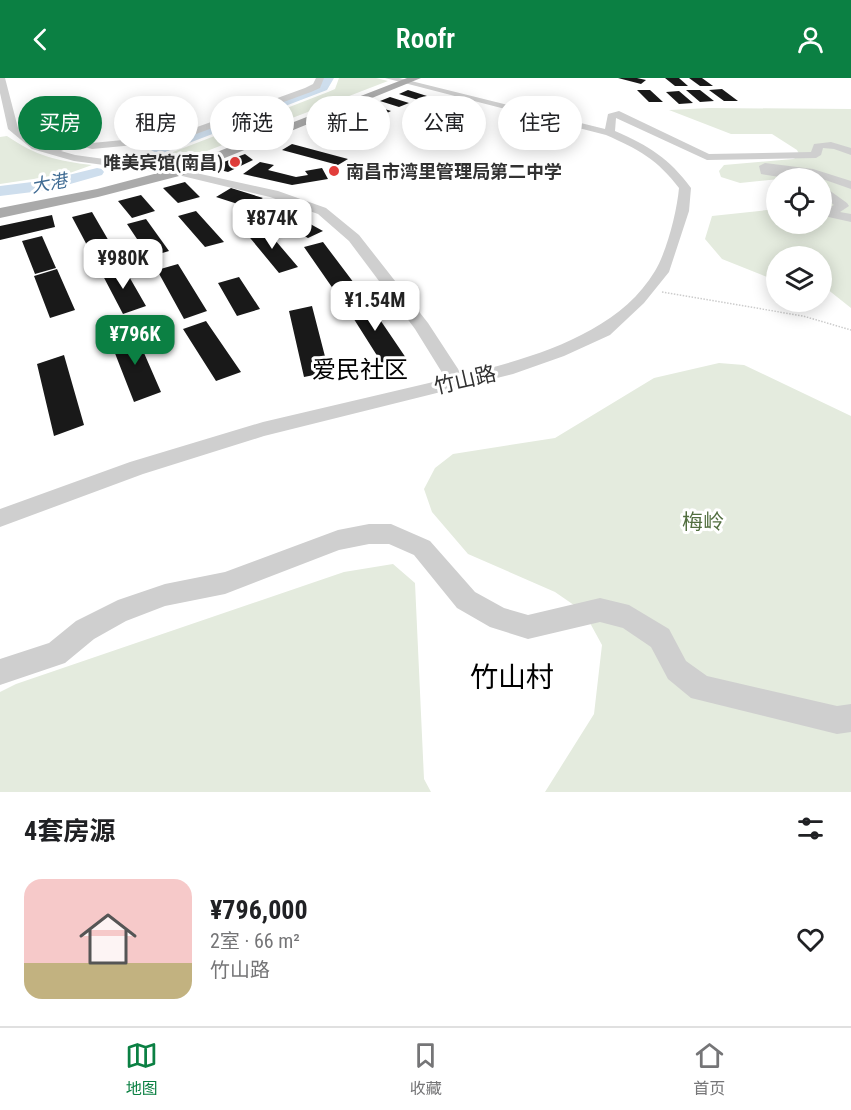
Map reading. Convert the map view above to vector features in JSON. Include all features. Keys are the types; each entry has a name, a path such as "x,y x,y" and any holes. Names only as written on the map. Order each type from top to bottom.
{"main road":[{"path":"0,213 98,193 173,171 403,79"},
{"path":"0,207 173,171"}],"street":[{"path":"1,78 13,129 36,147 74,158 173,171 274,194 322,211 354,237 422,327 457,382"},
{"path":"291,96 317,86 320,78"},
{"path":"403,79 610,133 611,116 619,114 652,133 707,156 816,155 818,146 825,144 851,152"},
{"path":"308,90 321,94"},
{"path":"50,151 75,142 92,146 170,139 210,125"},
{"name":"竹山路","path":"0,518 137,468 263,429 507,370 558,352 604,331 639,300 662,272 683,211 685,188 670,168 643,147 610,133"},
{"path":"766,172 765,166 781,168"},
{"path":"832,178 851,184"},
{"path":"832,189 851,200"},
{"path":"832,197 843,206 832,211"},
{"path":"832,214 851,218"},
{"path":"0,672 56,654 85,630 110,616 165,594 225,583 338,540 369,534 391,534 422,548 466,600 499,618 528,627 600,610 629,617 660,638 677,670 700,688 837,720 851,718"}],"path":[{"path":"648,289 803,316 851,330"}],"green space":[{"path":"339,78 376,78 388,81 349,96 317,96 335,89"},
{"path":"306,100 306,113 294,117 294,105"},
{"path":"851,109 851,308 832,293 832,246 766,246 766,277 722,259 705,239 712,216 766,210 766,234 832,234 832,168 766,168 766,180 740,183 721,177 719,171 724,165 793,159 800,156 797,150 772,134 731,134 669,110"},
{"path":"7,136 18,142 18,150 33,150 68,162 92,165 67,174 0,184 0,137"},
{"path":"210,138 210,150 176,163 155,159 178,150 198,150 198,142"},
{"name":"梅岭","path":"719,363 744,365 851,416 851,792 545,792 594,714 602,645 584,612 555,592 468,554 432,512 424,489 435,468 453,454 555,438 654,378"},
{"path":"393,564 415,583 424,779 431,792 0,792 0,692 16,684 344,572"}],"building":[{"path":"618,78 637,78 646,80 641,84"},
{"path":"665,78 679,78 688,86 675,86"},
{"path":"689,78 702,78 713,86 700,86"},
{"path":"722,89 738,101 724,101 709,90"},
{"path":"408,90 427,96 405,96 399,94"},
{"path":"637,90 650,90 663,102 649,102"},
{"path":"686,90 700,90 714,101 700,102"},
{"path":"679,91 693,103 679,104 666,92"},
{"path":"390,97 402,101 402,106 390,104"},
{"path":"294,145 306,148 306,150 348,159 338,165 282,150 294,150"},
{"name":"唯美宾馆(南昌)","path":"245,154 253,160 228,172 216,169 216,165"},
{"path":"260,162 274,165 268,170 296,177 308,175 305,171 322,168 328,179 292,185 243,174"},
{"path":"185,182 200,197 178,203 163,188"},
{"path":"231,188 263,198 247,207 216,197"},
{"path":"141,195 155,211 132,218 118,201"},
{"path":"272,203 323,231 308,238 257,209"},
{"path":"196,211 224,242 205,247 178,216"},
{"path":"92,212 110,243 89,249 72,217"},
{"path":"52,215 55,227 0,240 0,226"},
{"path":"146,219 169,251 149,257 127,224"},
{"path":"264,227 298,267 279,273 246,233"},
{"path":"42,236 56,268 35,274 22,241"},
{"path":"323,242 357,287 336,293 304,247"},
{"path":"178,264 207,311 184,319 157,270"},
{"path":"123,266 146,306 123,314 101,272"},
{"path":"57,269 75,310 50,318 34,276"},
{"path":"239,277 260,309 237,316 218,283"},
{"path":"366,299 406,358 383,365 345,305"},
{"path":"312,306 329,372 304,377 289,311"},
{"path":"206,321 241,372 216,381 183,329"},
{"path":"134,330 161,392 134,402 109,338"},
{"path":"64,355 84,425 54,436 37,364"}],"waterway":[{"name":"大港","path":"198,135 323,88 328,78"},
{"name":"大港","path":"0,191 49,185 97,172"}],"place":[{"name":"唯美宾馆(南昌)","path":"235,162"},
{"name":"南昌市湾里管理局第二中学","path":"334,171"}],"district":[{"name":"爱民社区","path":"360,370"},
{"name":"竹山村","path":"512,677"}]}
